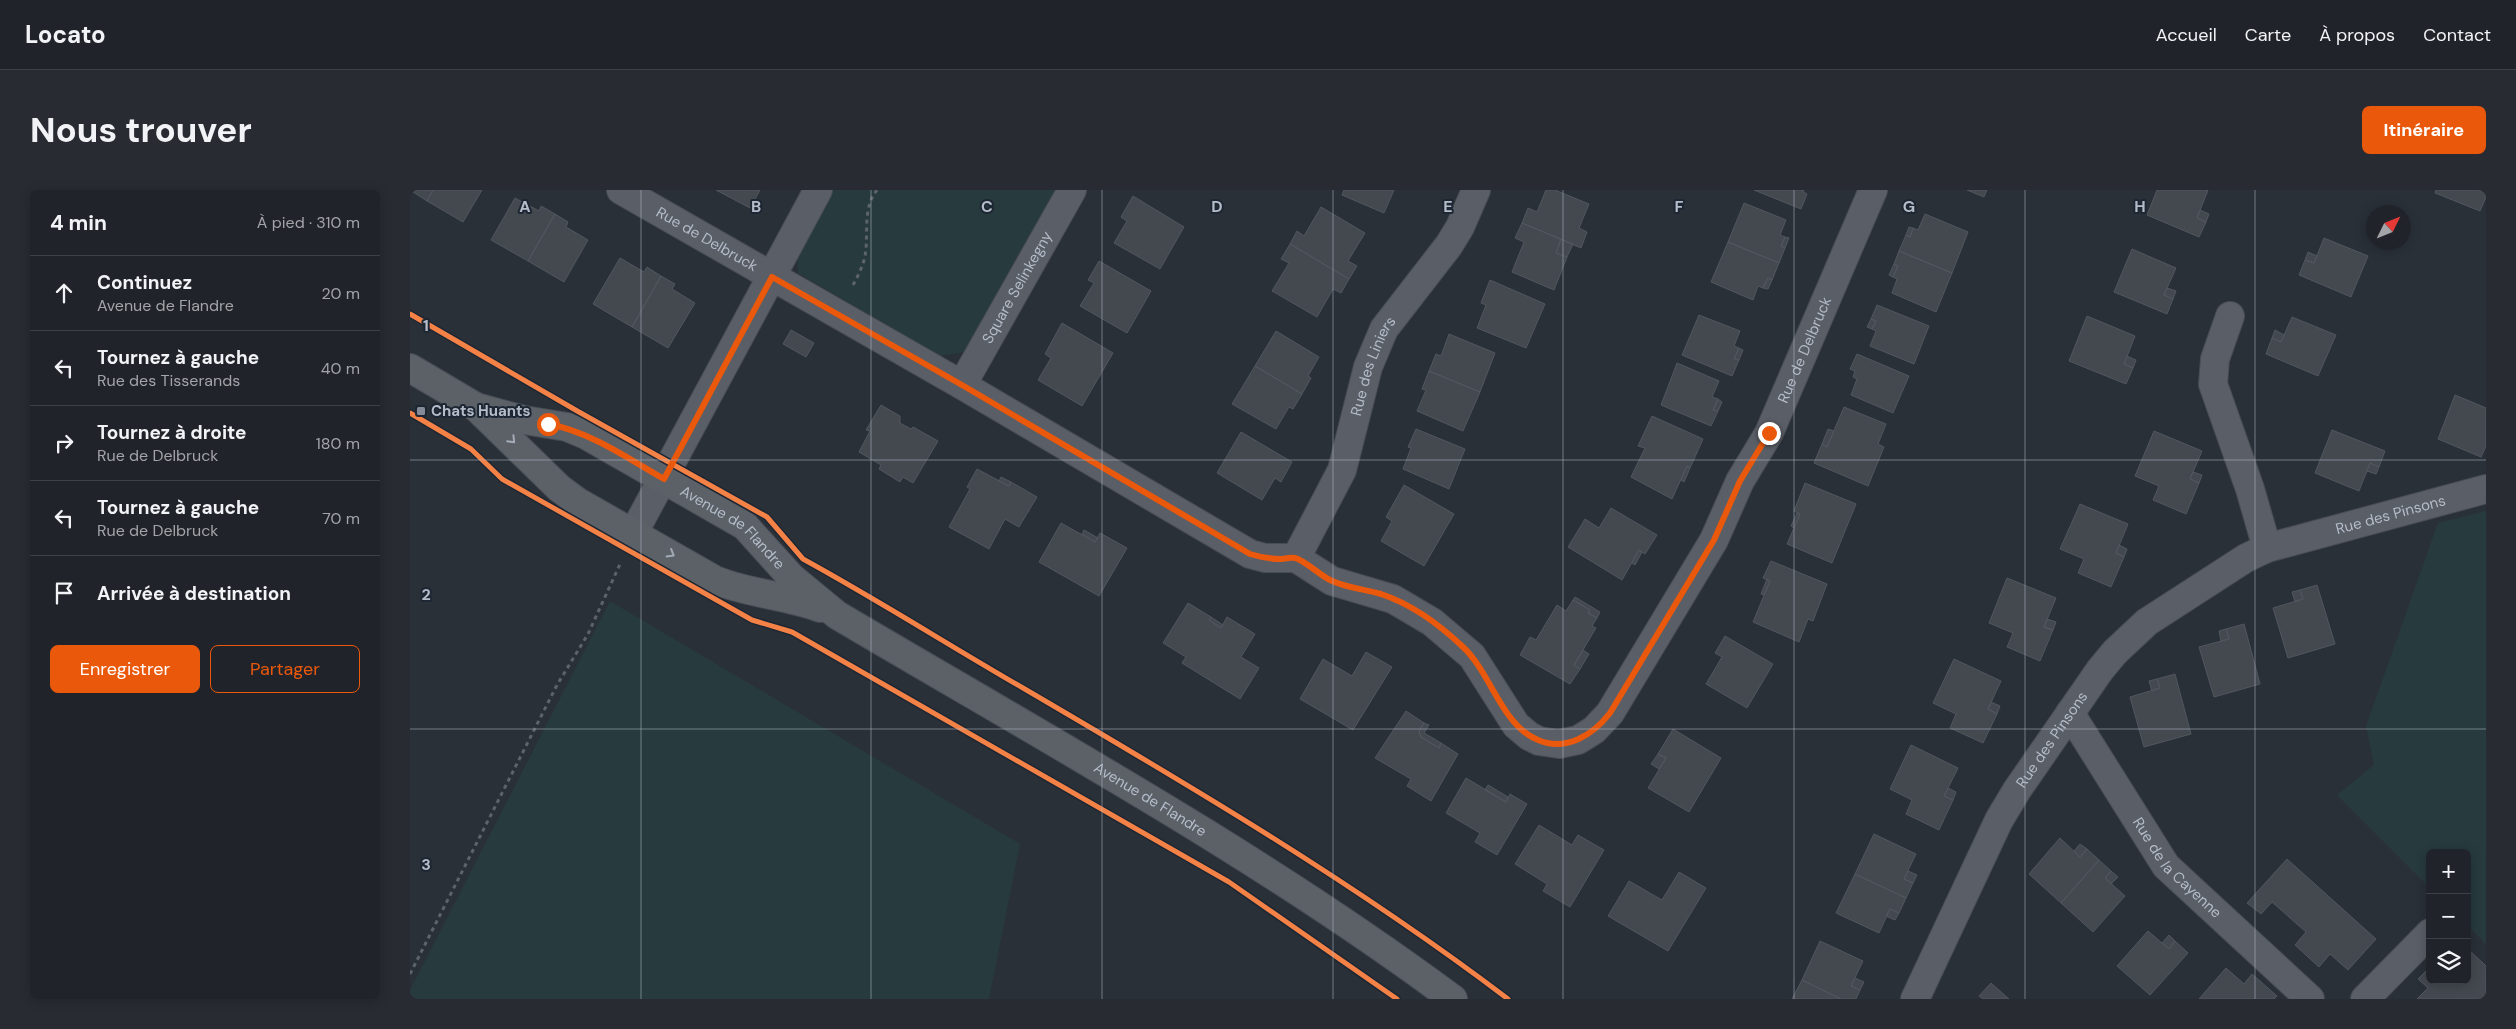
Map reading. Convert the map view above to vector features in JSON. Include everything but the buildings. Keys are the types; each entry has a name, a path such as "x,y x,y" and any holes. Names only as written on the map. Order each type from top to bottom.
{"main road":[{"name":"Avenue de Flandre","path":"410,368 476,407 559,488 631,541 731,587 788,598 837,615"},
{"name":"Avenue de Flandre","path":"476,407 524,420 567,427 586,435 745,526 791,577 837,615 1213,838 1315,903 1453,999"}],"street":[{"name":"Rue de Delbruck","path":"621,190 962,385 1250,554 1265,558 1296,558 1332,581 1393,599 1442,629 1472,656 1512,720 1529,736 1539,741 1559,744 1586,736 1602,723 1610,713 1714,540 1740,481 1769,433 1873,190"},
{"path":"631,541 818,190"},
{"name":"Square Selinkegny","path":"962,385 1072,190"},
{"name":"Rue des Liniers","path":"1296,558 1342,470 1368,367 1384,330 1449,244 1460,227 1476,190"},
{"path":"2230,316 2215,359 2213,384 2250,489 2266,548"},
{"name":"Rue des Pinsons","path":"1915,999 1999,820 2017,790 2110,658 2147,622 2246,558 2266,548 2486,489"},
{"name":"Rue de la Cayenne","path":"2070,713 2166,866 2310,999"},
{"path":"2364,999 2426,937"}],"path":[{"path":"838,314 860,273 865,255 870,203 877,190"},
{"path":"410,974 557,685 588,634 631,541"}],"green space":[{"path":"827,190 1058,190 965,352 939,356 798,273 797,246"},
{"path":"2486,511 2486,944 2471,929 2471,849 2426,849 2426,884 2337,795 2374,765 2366,726 2438,523"},
{"path":"610,601 1020,844 989,999 410,999 410,990"}],"cycle path":[{"path":"410,314 579,412 767,517 803,559 1147,761 1270,836 1391,915 1508,999"},
{"path":"410,413 471,449 502,479 752,620 792,632 1229,882 1397,999"}],"place":[{"name":"Chats Huants","path":"421,411"}],"route":[{"path":"548,424 567,427 586,435 664,479 772,277 962,385 1250,554 1265,558 1296,558 1332,581 1381,594 1423,616 1454,639 1472,656 1512,720 1522,731 1539,741 1559,744 1568,743 1586,736 1602,723 1610,713 1714,540 1740,481 1769,433"}]}
